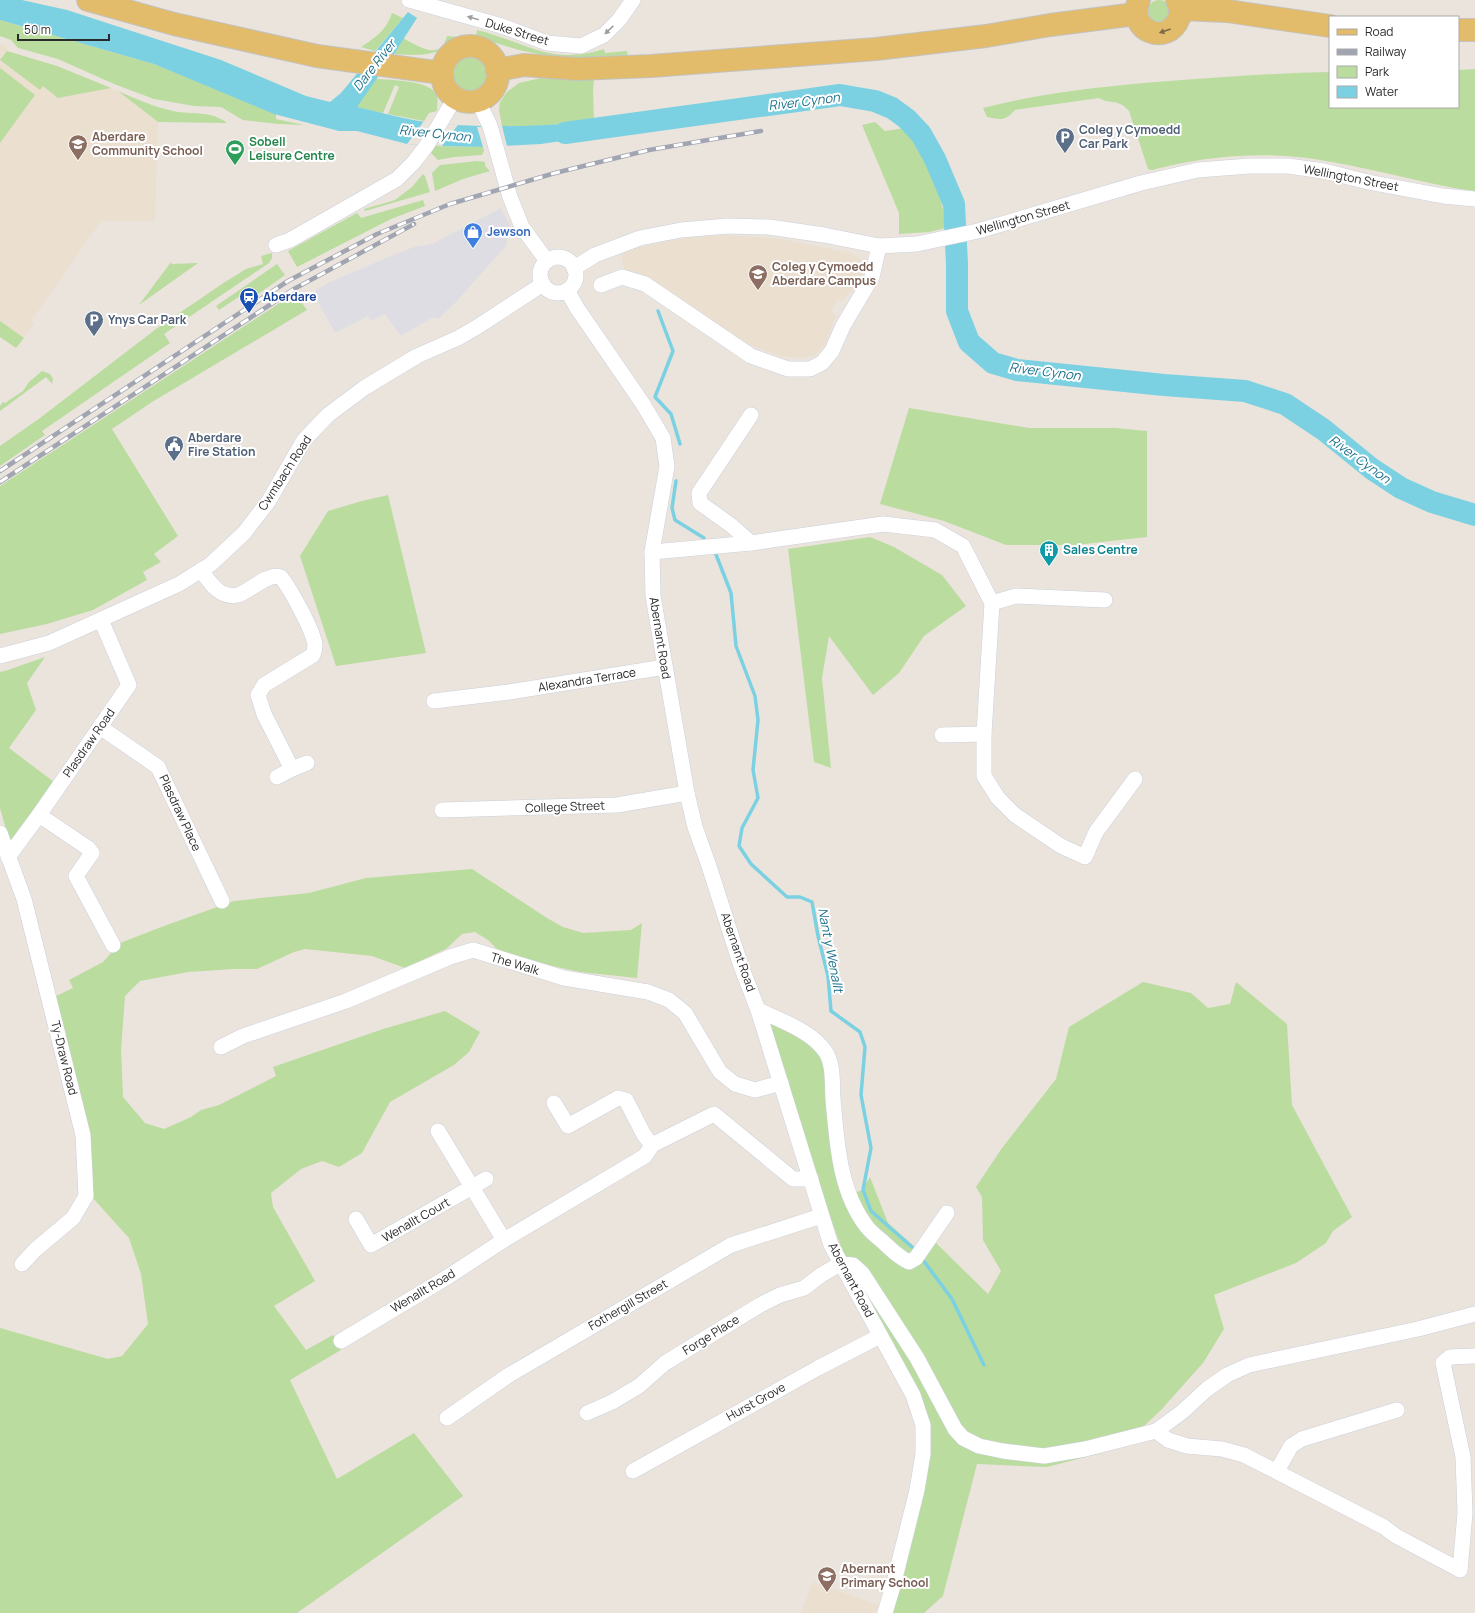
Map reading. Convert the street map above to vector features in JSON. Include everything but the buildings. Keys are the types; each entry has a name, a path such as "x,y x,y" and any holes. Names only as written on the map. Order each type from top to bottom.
{"main road":[{"path":"88,0 174,24 317,56 442,73"},
{"path":"497,70 524,65 577,69 651,66 876,49 986,36 1050,25 1137,7 1138,21 1149,32 1156,33 1171,29 1176,24 1179,17 1179,5 1329,26"},
{"path":"1459,30 1475,30"},
{"path":"473,46 489,54 494,61 497,70 497,78 491,92 478,101 470,102 455,98 445,87 442,73 448,56 455,50 473,46"}],"street":[{"name":"Duke Street","path":"409,0 502,26 547,42 581,46 604,35 619,20 633,0"},
{"path":"276,245 290,240 386,186 408,169 427,145 455,98"},
{"path":"478,101 490,126 510,197 522,227 547,261"},
{"name":"Wellington Street","path":"574,268 594,255 640,238 681,230 728,226 769,227 824,235 879,246 917,244 978,231 1141,183 1198,170 1249,166 1288,166 1324,171 1368,182 1443,196 1475,199"},
{"path":"601,286 622,277 645,284 751,356 788,369 810,369 822,363 832,351 843,326 872,277 879,246"},
{"path":"557,257 563,258 572,264 575,278 574,283 567,290 556,293 542,284 541,269 547,261 557,257"},
{"name":"Cwmbach Road","path":"0,656 49,643 179,584 211,564 244,533 268,502 304,440 328,415 364,388 418,356 458,338 477,327 542,284"},
{"name":"Abernant Road","path":"567,290 577,308 643,404 663,438 667,466 652,552 653,596 687,793 695,827 741,966 758,1010 831,1245 912,1395 923,1425 923,1454 917,1490 885,1613"},
{"path":"751,415 699,493 700,503 732,526 751,543"},
{"path":"652,552 751,543 883,524 935,530 962,546 992,603 984,734 984,776 998,798 1015,815 1061,846 1085,857 1096,832 1135,779"},
{"path":"201,570 213,587 225,594 239,595 257,583 275,575 281,577 302,613 315,646 313,655 264,685 258,695 264,714 292,769"},
{"path":"992,603 1016,596 1105,600"},
{"name":"Plasdraw Road","path":"8,857 129,685 101,620"},
{"name":"Alexandra Terrace","path":"434,701 509,692 665,667"},
{"name":"Plasdraw Place","path":"100,727 158,767 222,901"},
{"path":"942,735 984,734"},
{"path":"277,777 307,763"},
{"name":"College Street","path":"442,810 617,805 687,793"},
{"path":"39,814 88,848 92,853 76,876 113,945"},
{"name":"Ty-Draw Road","path":"0,833 24,899 83,1135 86,1196 73,1218 35,1250 22,1264"},
{"name":"The Walk","path":"221,1047 244,1036 346,1001 450,957 473,950 498,959 564,978 648,992 669,1000 685,1013 720,1072 735,1084 755,1090 781,1083"},
{"path":"758,1010 783,1021 816,1040 826,1052 831,1068 835,1117 843,1179 853,1205 867,1227 901,1258 909,1262 916,1258 947,1213"},
{"path":"554,1103 568,1126 618,1098 626,1100 644,1135 652,1145 714,1114 793,1179 811,1179"},
{"path":"438,1131 504,1240"},
{"name":"Wenallt Road","path":"341,1341 449,1276 504,1240 645,1156 652,1145"},
{"name":"Wenallt Court","path":"356,1219 371,1245 486,1179"},
{"name":"Fothergill Street","path":"447,1418 509,1375 731,1245 821,1216"},
{"path":"840,1264 854,1265 862,1273 917,1358 955,1429 963,1438 980,1446 1003,1451 1044,1456 1085,1449 1156,1431 1182,1412 1207,1389 1227,1375 1249,1365 1418,1329 1475,1314"},
{"name":"Forge Place","path":"587,1413 612,1402 632,1390 665,1363 760,1305 780,1295 804,1288 821,1275 840,1264"},
{"name":"Hurst Grove","path":"633,1470 818,1368 880,1336"},
{"path":"1156,1431 1168,1440 1187,1446 1222,1449 1244,1455 1384,1527 1396,1536 1460,1570 1465,1513 1463,1457 1443,1363 1450,1357 1475,1356"},
{"path":"1277,1472 1291,1446 1302,1439 1397,1410"}],"shaded area":[{"name":"Aberdare Community School","path":"0,44 7,46 7,51 57,66 148,104 155,112 158,122 155,221 101,221 31,321 34,324 16,348 0,337"},
{"path":"501,208 512,229 508,231 506,246 455,303 438,319 433,317 401,336 385,314 371,321 368,316 335,333 316,298 315,291 328,283 386,258 414,247 432,244"},
{"name":"Coleg y Cymoedd Aberdare Campus","path":"717,235 775,238 852,253 861,260 864,267 861,280 842,301 837,299 831,312 836,315 825,345 814,356 796,358 779,356 743,342 729,330 725,334 624,271 622,256 627,250 677,239"},
{"name":"Abernant Primary School","path":"813,1582 879,1605 875,1613 801,1613"}],"green space":[{"path":"1159,0 1167,3 1170,11 1167,19 1159,22 1151,19 1148,11 1151,3"},
{"path":"392,13 403,18 375,51 361,47 376,37 384,29"},
{"path":"0,20 154,64 276,114 276,119 304,125 243,120 221,107 194,106 154,99 114,84 58,59 18,48 11,40 0,36"},
{"path":"477,30 553,54 585,54 604,49 605,53 627,51 628,59 553,57 519,50 476,37"},
{"path":"447,36 468,38 432,53 416,55 394,54 403,38 422,48 434,50 440,48 444,44"},
{"path":"7,51 57,66 111,88 58,98 43,86 40,90 0,60"},
{"path":"475,56 484,61 488,67 488,81 484,87 475,92 467,92 458,87 454,81 453,70 458,61 464,57"},
{"path":"0,68 35,95 0,143"},
{"path":"1475,69 1475,191 1454,188 1349,165 1314,159 1273,155 1212,158 1152,170 1148,169 1129,111 1121,104 1099,98 1015,110 1003,119 987,117 983,108 1006,102 1076,90 1122,85 1250,75 1329,72 1329,108 1459,108 1459,70"},
{"path":"541,78 594,80 594,122 535,126 502,126 499,110 500,102 507,92 519,83"},
{"path":"376,79 407,81 430,88 437,96 437,111 429,113 424,121 388,114 399,87 395,85 383,113 356,107"},
{"path":"118,91 159,107 173,111 214,116 227,123 158,122"},
{"path":"875,122 885,131 905,128 913,139 927,162 937,188 946,228 929,232 899,234 899,213 862,125"},
{"path":"435,146 483,147 484,151 482,155 438,160 431,153"},
{"path":"477,161 485,162 485,166 490,171 463,179 435,191 432,173 440,165"},
{"path":"423,174 430,192 365,211 364,209 395,200 412,187"},
{"path":"423,200 425,206 391,219 297,267 288,251 357,213 361,218"},
{"path":"272,253 272,258 269,263 164,334 170,343 42,431 45,435 0,466 0,446 40,418 156,329 246,269 263,264 261,256"},
{"path":"171,262 172,264 198,263 139,305"},
{"path":"277,264 285,275 254,297 249,290 219,310 216,306"},
{"path":"295,293 307,310 152,402 112,429 178,536 154,554 161,562 143,572 147,580 93,610 47,624 0,634 0,486"},
{"path":"0,321 24,338 16,348 0,337"},
{"path":"42,371 50,374 53,379 52,384 46,377 0,411 0,406 3,402 5,403 23,391 29,382"},
{"path":"909,408 1029,428 1116,428 1147,431 1147,537 1076,545 1006,545 944,521 880,504"},
{"path":"388,495 426,653 336,666 300,556 328,511"},
{"path":"870,537 894,547 942,575 966,606 924,636 899,673 873,695 829,636 822,678 831,768 814,762 788,549"},
{"path":"45,657 27,683 36,710 9,748 54,782 10,843 0,808 0,672"},
{"path":"472,869 563,927 583,933 631,930 642,923 637,978 580,972 548,965 498,950 488,940 475,932 462,934 446,949 405,968 372,956 305,949 294,952 257,969 188,972 140,981 125,996 121,1050 123,1097 145,1123 164,1129 191,1117 201,1110 219,1105 276,1076 273,1067 383,1029 445,1011 480,1032 469,1052 454,1065 390,1102 362,1153 339,1167 322,1161 301,1169 271,1193 273,1207 315,1281 274,1306 306,1350 333,1335 341,1350 290,1380 337,1479 414,1433 463,1496 297,1613 0,1613 0,1328 108,1359 122,1356 148,1324 141,1274 129,1238 91,1196 54,997 73,988 69,980 103,962 120,943 234,901 309,893 366,878"},
{"path":"1143,982 1191,993 1208,1008 1230,1004 1236,982 1287,1024 1292,1105 1352,1217 1333,1231 1326,1243 1296,1263 1214,1295 1224,1329 1203,1363 1161,1410 1145,1425 1101,1453 1047,1467 977,1464 943,1596 924,1613 892,1613 930,1454 856,1278 843,1252 829,1214 769,1021 779,1023 823,1054 847,1196 862,1190 870,1177 888,1223 915,1247 934,1241 988,1294 1001,1271 983,1240 982,1197 976,1187 1002,1148 1056,1079 1069,1027"}],"water":[{"name":"Dare River","path":"0,0 22,0 67,10 221,60 306,96 330,102 341,93 408,12 417,18 357,107 417,121 468,126 531,126 594,122 596,136 541,144 483,147 407,144 357,131 339,131 274,114 154,64 0,20"}],"pier":[{"path":"424,121 458,125 442,146 407,144"},
{"path":"502,126 507,146 483,147 477,127"}],"waterway":[{"name":"River Cynon","path":"565,133 840,95 875,101 892,108 907,119 921,134 935,159 954,204 957,264 957,311 969,342 993,363 1017,370 1164,385 1245,391 1285,404 1324,430 1372,469 1401,488 1432,502 1475,515"},
{"name":"Nant y Wenallt","path":"658,311 673,351 655,397 671,414 680,444"},
{"name":"Nant y Wenallt","path":"676,481 672,508 675,520 704,538"},
{"name":"Nant y Wenallt","path":"715,552 731,593 736,646 755,696 758,720 753,770 758,798 742,828 739,846 751,864 787,897 800,897 812,902 818,936 828,976 831,1011 860,1032 865,1047 861,1095 871,1148 863,1190 871,1211 912,1247"},
{"name":"Nant y Wenallt","path":"923,1260 952,1299 984,1365"}],"railway":[{"path":"0,471 288,281 377,234 450,204 555,173 649,150 761,131"},
{"path":"0,482 294,289 414,224"}],"place":[{"name":"Coleg y Cymoedd Car Park","path":"1065,154"},
{"name":"Aberdare Community School","path":"78,161"},
{"name":"Sobell Leisure Centre","path":"235,166"},
{"name":"Jewson","path":"473,249"},
{"name":"Coleg y Cymoedd Aberdare Campus","path":"758,291"},
{"name":"Aberdare","path":"249,314"},
{"name":"Ynys Car Park","path":"94,337"},
{"name":"Aberdare Fire Station","path":"174,462"},
{"name":"Sales Centre","path":"1049,567"},
{"name":"Abernant Primary School","path":"827,1593"}]}
